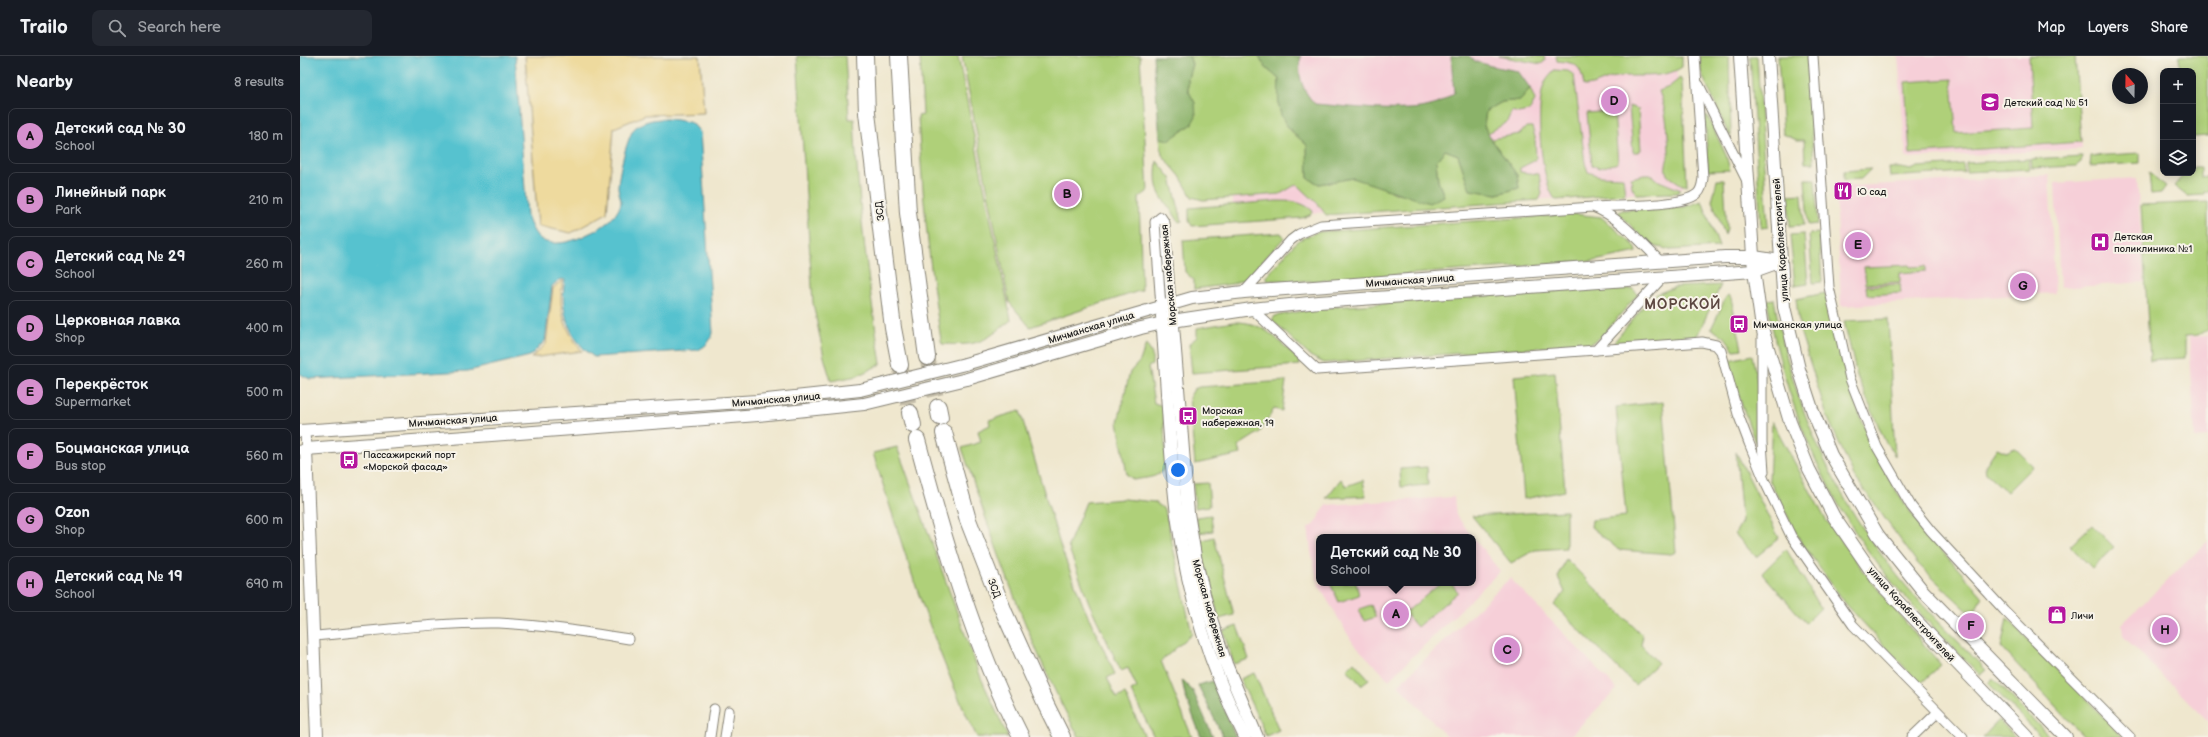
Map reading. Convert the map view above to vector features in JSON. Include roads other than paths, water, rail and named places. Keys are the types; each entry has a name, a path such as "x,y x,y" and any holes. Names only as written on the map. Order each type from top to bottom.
{"highway":[{"name":"ЗСД","path":"865,56 867,112 893,328 900,365"},
{"path":"900,56 908,213 927,357"},
{"name":"ЗСД","path":"944,433 968,520 1004,612 1062,737"},
{"path":"917,440 941,528 972,621 1021,737"}],"main road":[{"name":"улица Кораблестроителей","path":"1740,56 1750,187 1754,271 1762,328 1785,407 1806,462 1834,516 1878,581 2028,737"},
{"name":"улица Кораблестроителей","path":"1768,56 1780,261 1788,324 1811,405 1831,455 1878,535 1923,591 2066,737"},
{"name":"Мичманская улица","path":"302,431 757,401 860,390 966,364 1192,298 1244,292 1661,262 1754,257 1780,261"},
{"name":"Мичманская улица","path":"303,450 765,415 864,404 967,379 1118,333 1167,322 1252,309 1319,302 1754,271 1780,261"},
{"name":"Морская набережная","path":"1166,305 1177,514 1186,565 1197,610 1213,660 1224,691 1245,737"},
{"name":"Морская набережная","path":"1167,322 1187,506 1196,562 1223,656 1257,737"},
{"path":"303,450 315,636 317,737"}],"street":[{"path":"1244,292 1291,240 1299,234 1321,225 1673,202 1691,198 1698,193 1702,187 1703,178 1695,56"},
{"path":"1813,56 1829,286 1850,379 1877,447 1911,506 1931,531 2004,610 2130,737"},
{"path":"1697,82 1750,187"},
{"path":"1593,207 1610,216 1661,262"},
{"name":"Морская набережная","path":"1161,217 1165,223 1166,305 1155,222 1161,217"},
{"path":"1596,350 1663,277"},
{"path":"1252,309 1317,370 1596,350 1710,343 1716,345 1721,351 1738,414 1765,482 1791,536 1853,625 1963,737"},
{"path":"1762,328 1762,442 1765,482"},
{"path":"302,431 303,450"},
{"path":"315,636 423,626 498,623 553,627 629,639"},
{"path":"710,737 714,709"},
{"path":"725,737 729,711"},
{"path":"1912,737 1938,712"}],"water":[{"path":"300,56 515,56 527,216 536,234 542,240 552,243 567,242 595,231 605,225 617,212 621,202 618,181 627,145 636,127 643,123 657,119 671,119 692,123 700,132 713,333 709,341 698,350 594,357 585,350 572,333 563,302 565,280 560,279 552,286 545,341 530,356 468,371 310,379 300,374"}],"tunnel":[{"path":"927,357 938,407"},
{"path":"900,365 910,413"}],"place":[{"name":"Церковная лавка","path":"1614,101"},
{"name":"Детский сад № 51","path":"1990,102"},
{"name":"Ю сад","path":"1843,191"},
{"name":"Линейный парк","path":"1067,194"},
{"name":"Детская поликлиника №1","path":"2100,242"},
{"name":"Перекрёсток","path":"1858,245"},
{"name":"Ozon","path":"2023,286"},
{"name":"Мичманская улица","path":"1739,324"},
{"name":"Морская набережная, 19","path":"1188,416"},
{"name":"Пассажирский порт «Морской фасад»","path":"349,460"},
{"name":"Детский сад № 30","path":"1396,614"},
{"name":"Личи","path":"2057,615"},
{"name":"Боцманская улица","path":"1971,626"},
{"name":"Детский сад № 19","path":"2165,630"},
{"name":"Детский сад № 29","path":"1507,650"}],"district":[{"name":"МОРСКОЙ","path":"1683,304"}]}
